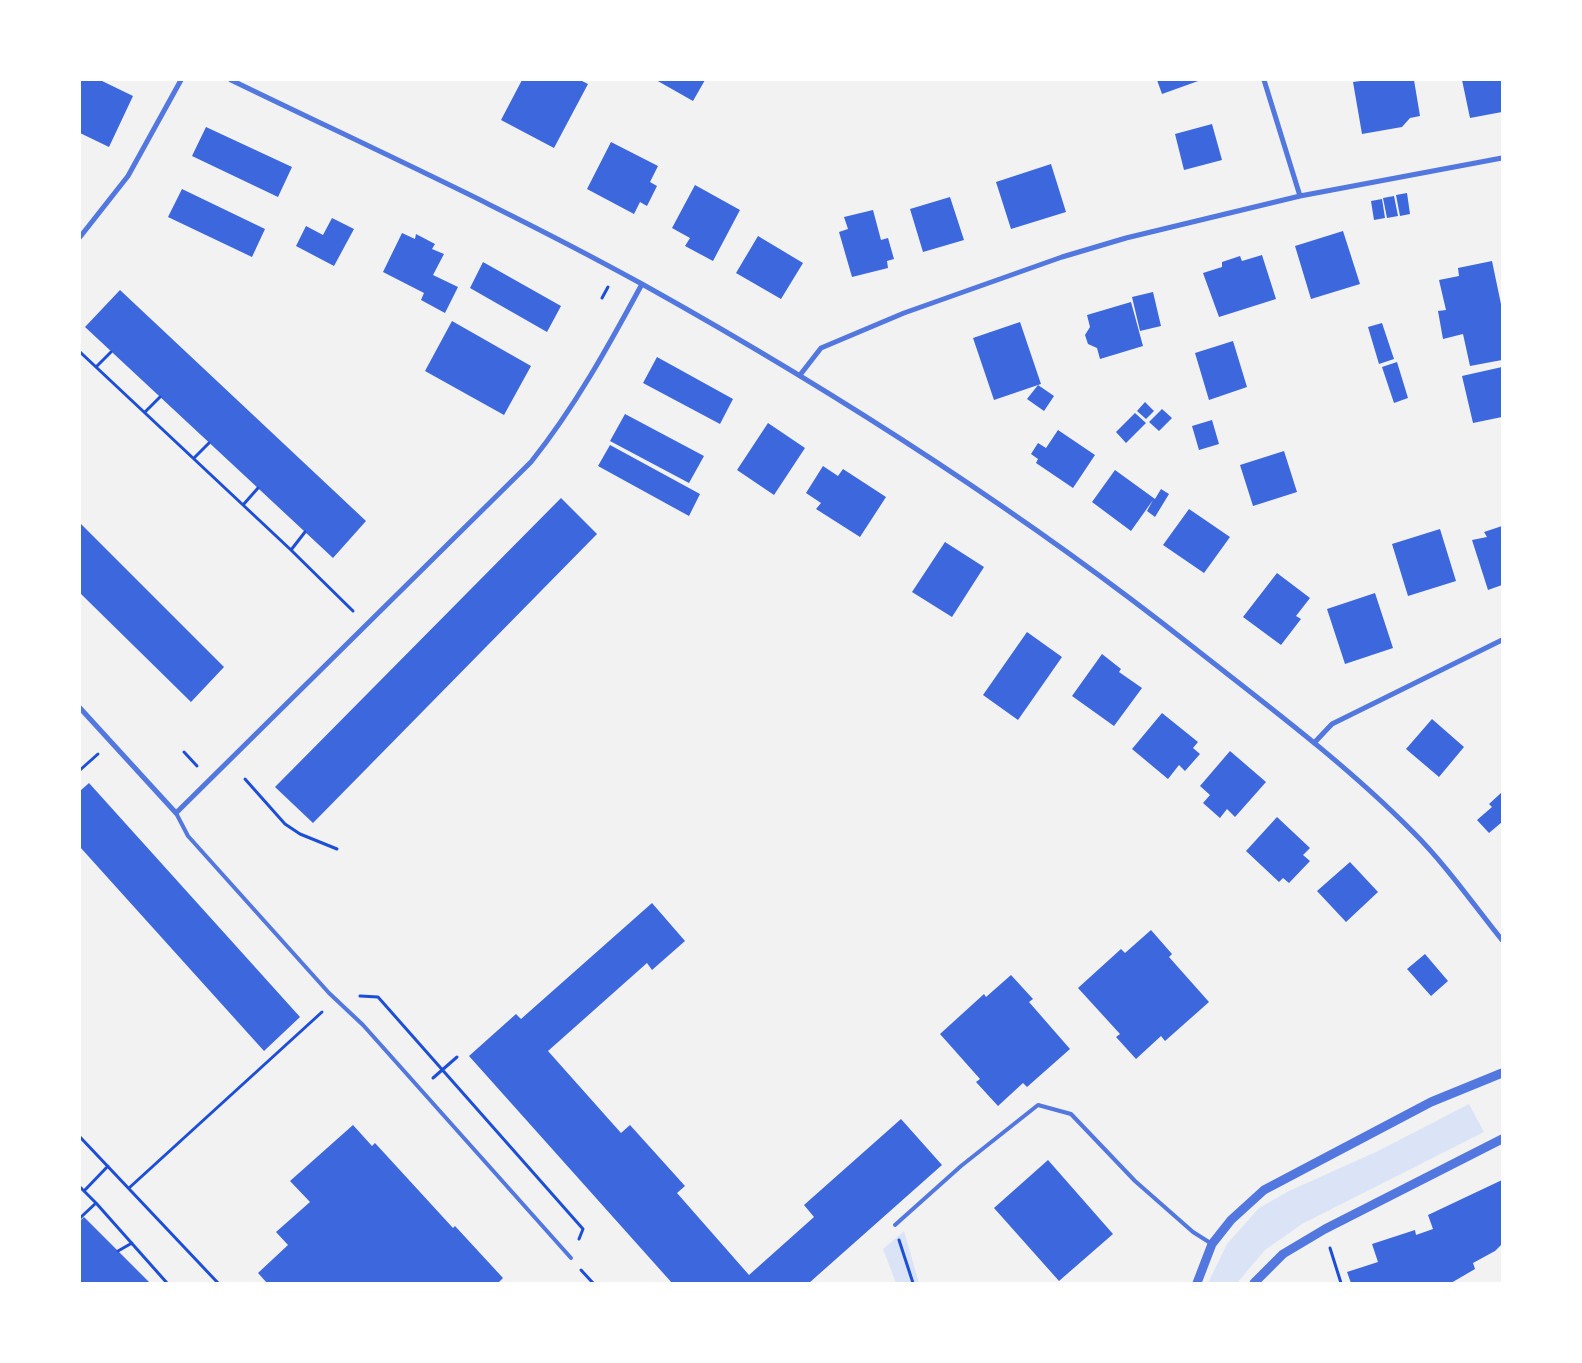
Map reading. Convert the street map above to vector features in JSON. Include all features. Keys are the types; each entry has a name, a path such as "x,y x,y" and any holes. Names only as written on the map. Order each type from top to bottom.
{"street":[{"path":"80,237 128,176 181,80"},
{"path":"231,80 530,225 642,284 800,375 977,490 1134,600 1314,743 1413,833 1502,940"},
{"path":"1264,80 1300,196"},
{"path":"800,375 821,348 904,313 979,286 1126,238 1300,196 1502,158"},
{"path":"80,708 176,813 531,462 553,435 591,375 642,284"},
{"path":"1314,743 1332,724 1502,640"},
{"path":"1197,1283 1212,1244 1231,1220 1264,1190 1431,1102 1502,1073"},
{"path":"1254,1283 1283,1254 1325,1229 1502,1139"}],"lane":[{"path":"176,813 188,836 329,994 363,1025 571,1258"},
{"path":"895,1225 961,1166 1038,1105 1071,1114 1135,1181 1193,1232 1212,1244"}],"path":[{"path":"80,352 291,550 366,624"},
{"path":"96,367 111,352"},
{"path":"145,412 160,397"},
{"path":"194,458 209,443"},
{"path":"243,505 258,488"},
{"path":"291,550 305,532"},
{"path":"80,770 111,742"},
{"path":"245,779 285,824 300,834 337,849"},
{"path":"329,994 378,997 583,1229 571,1258"},
{"path":"129,1188 336,1000"},
{"path":"420,1090 457,1057"},
{"path":"80,1137 218,1283"},
{"path":"84,1191 108,1166"},
{"path":"80,1187 167,1283"},
{"path":"80,1218 96,1203"},
{"path":"895,1225 912,1283"},
{"path":"1325,1229 1341,1283"},
{"path":"118,1251 132,1243"}],"shaded area":[{"path":"1469,1104 1484,1132 1302,1224 1265,1250 1237,1283 1208,1283 1227,1244 1259,1208 1289,1191 1378,1151"},
{"path":"904,1231 919,1283 896,1283 883,1249"}],"building":[{"path":"80,80 100,80 133,96 109,147 80,133"},
{"path":"522,80 580,80 588,84 554,148 501,120"},
{"path":"656,80 705,80 693,101"},
{"path":"1157,80 1201,80 1162,94"},
{"path":"1368,80 1414,80 1420,116 1410,118 1402,127 1362,134 1353,82"},
{"path":"1462,80 1502,80 1502,112 1470,118"},
{"path":"1212,124 1222,160 1184,170 1175,134"},
{"path":"206,127 292,167 278,197 192,156"},
{"path":"611,142 658,166 650,182 657,186 647,206 640,202 634,214 587,189"},
{"path":"1051,164 1066,212 1011,229 996,182"},
{"path":"695,185 740,210 713,261 685,246 690,238 672,228"},
{"path":"182,189 265,229 252,257 168,217"},
{"path":"1407,193 1410,214 1400,216 1396,195"},
{"path":"1394,196 1398,216 1387,218 1383,198"},
{"path":"950,197 964,240 923,252 910,209"},
{"path":"1382,199 1385,218 1374,220 1371,201"},
{"path":"873,210 881,240 888,238 894,259 887,261 888,268 852,277 839,232 848,229 844,217"},
{"path":"332,218 354,229 334,266 296,246 306,226 323,235"},
{"path":"1343,231 1360,284 1311,299 1295,246"},
{"path":"402,233 415,239 416,234 435,244 432,249 444,254 433,275 458,287 445,313 421,300 424,293 383,272"},
{"path":"758,236 803,263 781,299 736,273"},
{"path":"1262,255 1276,299 1219,317 1203,273 1222,267 1222,262 1240,256 1242,261"},
{"path":"1492,261 1502,309 1502,360 1470,366 1463,334 1443,339 1438,311 1446,310 1439,280 1459,276 1458,268"},
{"path":"483,262 561,306 547,332 470,288"},
{"path":"120,290 366,521 333,558 85,327"},
{"path":"1153,292 1161,326 1140,331 1132,297"},
{"path":"1131,302 1143,346 1100,359 1097,348 1088,344 1085,335 1090,327 1087,315"},
{"path":"452,321 531,366 504,415 425,371"},
{"path":"1020,322 1041,384 994,400 973,338"},
{"path":"1382,323 1394,359 1379,364 1368,327"},
{"path":"1233,341 1247,387 1209,400 1195,353"},
{"path":"657,357 733,399 720,424 643,383"},
{"path":"1397,362 1408,398 1394,403 1382,367"},
{"path":"1502,367 1502,417 1473,423 1462,376"},
{"path":"1038,385 1054,396 1044,411 1027,399"},
{"path":"1145,402 1154,411 1146,419 1137,411"},
{"path":"1162,409 1172,418 1159,431 1149,422"},
{"path":"1135,413 1146,423 1126,443 1116,432"},
{"path":"625,414 704,456 689,483 610,441"},
{"path":"1212,420 1219,444 1199,450 1192,426"},
{"path":"768,423 805,448 774,495 737,470"},
{"path":"1058,430 1095,455 1073,488 1036,463 1038,459 1031,454 1038,443 1046,448"},
{"path":"610,445 700,494 689,516 598,466"},
{"path":"1284,451 1297,492 1253,506 1240,465"},
{"path":"823,466 838,476 843,469 886,497 860,537 816,509 821,503 806,493"},
{"path":"1115,470 1155,499 1161,489 1169,494 1155,517 1147,511 1153,500 1131,531 1092,502"},
{"path":"561,498 597,534 313,823 275,787"},
{"path":"1189,509 1230,537 1204,573 1163,545"},
{"path":"80,523 224,667 191,702 80,593"},
{"path":"1502,526 1502,585 1488,590 1472,540 1487,537 1484,532"},
{"path":"1440,529 1456,581 1408,596 1392,544"},
{"path":"945,542 984,567 952,617 912,592"},
{"path":"1277,573 1310,598 1296,616 1301,619 1281,645 1243,617"},
{"path":"1375,593 1393,648 1345,664 1327,609"},
{"path":"1027,632 1062,657 1018,720 983,695"},
{"path":"1102,654 1121,669 1119,672 1142,688 1114,726 1072,696"},
{"path":"1162,713 1198,742 1193,748 1200,754 1185,771 1179,765 1168,779 1132,749"},
{"path":"1432,719 1464,747 1439,777 1406,749"},
{"path":"1230,751 1266,782 1235,817 1227,809 1220,818 1203,803 1210,795 1200,786"},
{"path":"89,783 300,1017 264,1051 80,847 80,791"},
{"path":"1502,792 1502,822 1489,833 1477,820 1492,807 1489,804"},
{"path":"1277,817 1310,848 1303,855 1310,861 1289,883 1283,878 1279,882 1246,851"},
{"path":"1350,862 1378,892 1346,922 1317,891"},
{"path":"652,903 685,941 652,970 647,963 548,1051 621,1133 630,1125 685,1186 677,1193 749,1275 814,1217 804,1205 901,1119 942,1165 809,1283 672,1283 469,1056 516,1014 521,1019"},
{"path":"1151,930 1172,954 1169,957 1209,1002 1165,1041 1161,1036 1136,1059 1116,1037 1120,1034 1078,988 1121,949 1125,953"},
{"path":"1425,954 1448,981 1431,996 1407,969"},
{"path":"1011,975 1033,999 1029,1002 1070,1049 1027,1087 1023,1083 998,1106 976,1082 980,1079 940,1034 984,994 986,997"},
{"path":"353,1125 372,1146 375,1143 453,1228 455,1226 503,1278 498,1283 267,1283 258,1273 288,1245 276,1232 310,1202 290,1181"},
{"path":"1048,1160 1113,1234 1059,1281 994,1208"},
{"path":"1502,1180 1502,1244 1495,1251 1473,1263 1475,1269 1451,1283 1351,1283 1347,1272 1378,1262 1372,1244 1415,1230 1416,1235 1433,1229 1428,1215"},
{"path":"84,1217 150,1283 80,1283 80,1221"}]}
